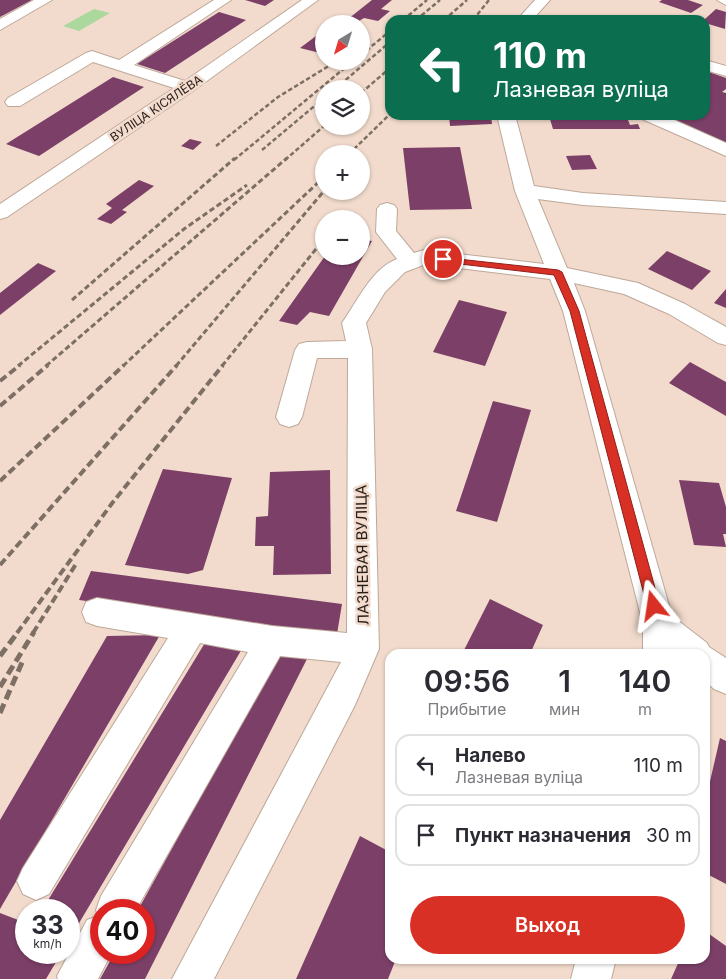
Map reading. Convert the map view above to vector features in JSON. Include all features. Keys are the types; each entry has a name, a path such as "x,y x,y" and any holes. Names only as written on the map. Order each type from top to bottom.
{"street":[{"path":"0,25 45,0"},
{"path":"121,66 224,0"},
{"name":"ВУЛІЦА КІСЯЛЁВА","path":"0,213 312,0"},
{"path":"529,15 543,0"},
{"path":"14,102 92,56 187,87"},
{"path":"710,66 726,71"},
{"path":"507,120 525,191 574,311 659,639 684,649"},
{"path":"659,120 726,150"},
{"path":"525,191 582,199 726,208"},
{"path":"387,210 386,232 410,262"},
{"name":"ЛАЗНЕВАЯ ВУЛІЦА","path":"192,979 343,694 364,648 360,349 354,324 377,287 397,267 424,257 558,272 630,288 677,309 726,337"},
{"path":"289,417 307,350 360,349"},
{"path":"97,612 193,626 272,641 364,648"},
{"path":"36,881 193,626"},
{"path":"121,899 272,641"},
{"path":"710,665 726,678"},
{"path":"77,976 90,953"},
{"path":"591,979 595,964"}],"green space":[{"path":"94,9 110,13 79,31 63,26"}],"building":[{"path":"0,0 32,0 0,17"},
{"path":"245,0 274,0 265,6"},
{"path":"372,0 392,0 381,9 390,11 378,21 370,19 370,15 353,15"},
{"path":"662,0 688,0 703,5 691,13 659,2"},
{"path":"716,9 726,12 725,29 710,24 709,15"},
{"path":"219,12 246,20 165,73 137,64"},
{"path":"315,37 315,52 300,48"},
{"path":"710,72 726,78 726,89 722,92 726,93 726,147 670,123 674,120 710,120"},
{"path":"113,77 144,87 39,156 6,144"},
{"path":"449,120 492,120 492,124 450,126"},
{"path":"550,120 628,120 630,125 638,124 640,129 553,129"},
{"path":"190,139 202,142 193,150 181,146"},
{"path":"460,147 472,209 410,210 403,148"},
{"path":"590,155 597,169 572,170 566,156"},
{"path":"139,180 154,186 122,210 127,212 111,224 97,219 112,208 106,204"},
{"path":"667,251 711,271 692,290 648,269"},
{"path":"38,263 56,271 0,315 0,293"},
{"path":"319,265 358,265 329,316 310,312 297,325 279,321"},
{"path":"726,289 726,308 714,303"},
{"path":"459,300 507,312 485,366 433,352"},
{"path":"690,362 726,382 726,416 669,383"},
{"path":"493,401 531,410 497,522 456,511"},
{"path":"163,469 232,478 203,570 188,574 125,565"},
{"path":"330,470 331,574 273,575 274,546 255,546 256,517 268,516 270,472"},
{"path":"679,480 719,483 726,507 726,534 723,534 726,547 694,545"},
{"path":"91,571 342,604 337,634 79,600"},
{"path":"490,599 543,625 532,649 465,649"},
{"path":"211,633 242,649 93,899 90,899 90,905 80,921 80,899 49,899"},
{"path":"160,635 0,909 0,820 107,636"},
{"path":"282,649 308,657 155,959 155,899 144,899"},
{"path":"720,738 726,741 726,884 710,876 710,781"},
{"path":"360,836 385,849 385,964 394,964 388,979 296,979"},
{"path":"0,913 15,919 15,964 55,964 46,979 0,979"},
{"path":"710,935 726,946 726,979 671,979 678,964 710,964"},
{"path":"108,964 153,964 145,979 100,979"}],"railway":[{"path":"409,15 427,0"},
{"path":"422,15 440,0"},
{"path":"450,15 467,0"},
{"path":"477,15 489,0"},
{"path":"370,48 385,35"},
{"path":"346,80 385,46"},
{"path":"216,146 278,97 322,70"},
{"path":"234,160 342,70"},
{"path":"370,85 385,72"},
{"path":"262,150 315,106"},
{"path":"358,145 385,119"},
{"path":"285,160 315,134"},
{"path":"72,300 235,158"},
{"path":"46,366 287,158"},
{"path":"18,366 184,229 247,185"},
{"path":"123,366 315,185"},
{"path":"176,366 316,200"},
{"path":"222,366 315,250"},
{"path":"0,381 20,365"},
{"path":"0,406 48,365"},
{"path":"0,481 124,365"},
{"path":"0,565 177,365"},
{"path":"17,633 113,502 223,365"},
{"path":"33,633 76,564"},
{"path":"0,656 18,632"},
{"path":"0,687 34,632"},
{"path":"0,713 24,658"}],"route":[{"path":"443,259 558,272 574,311 654,606"}]}
